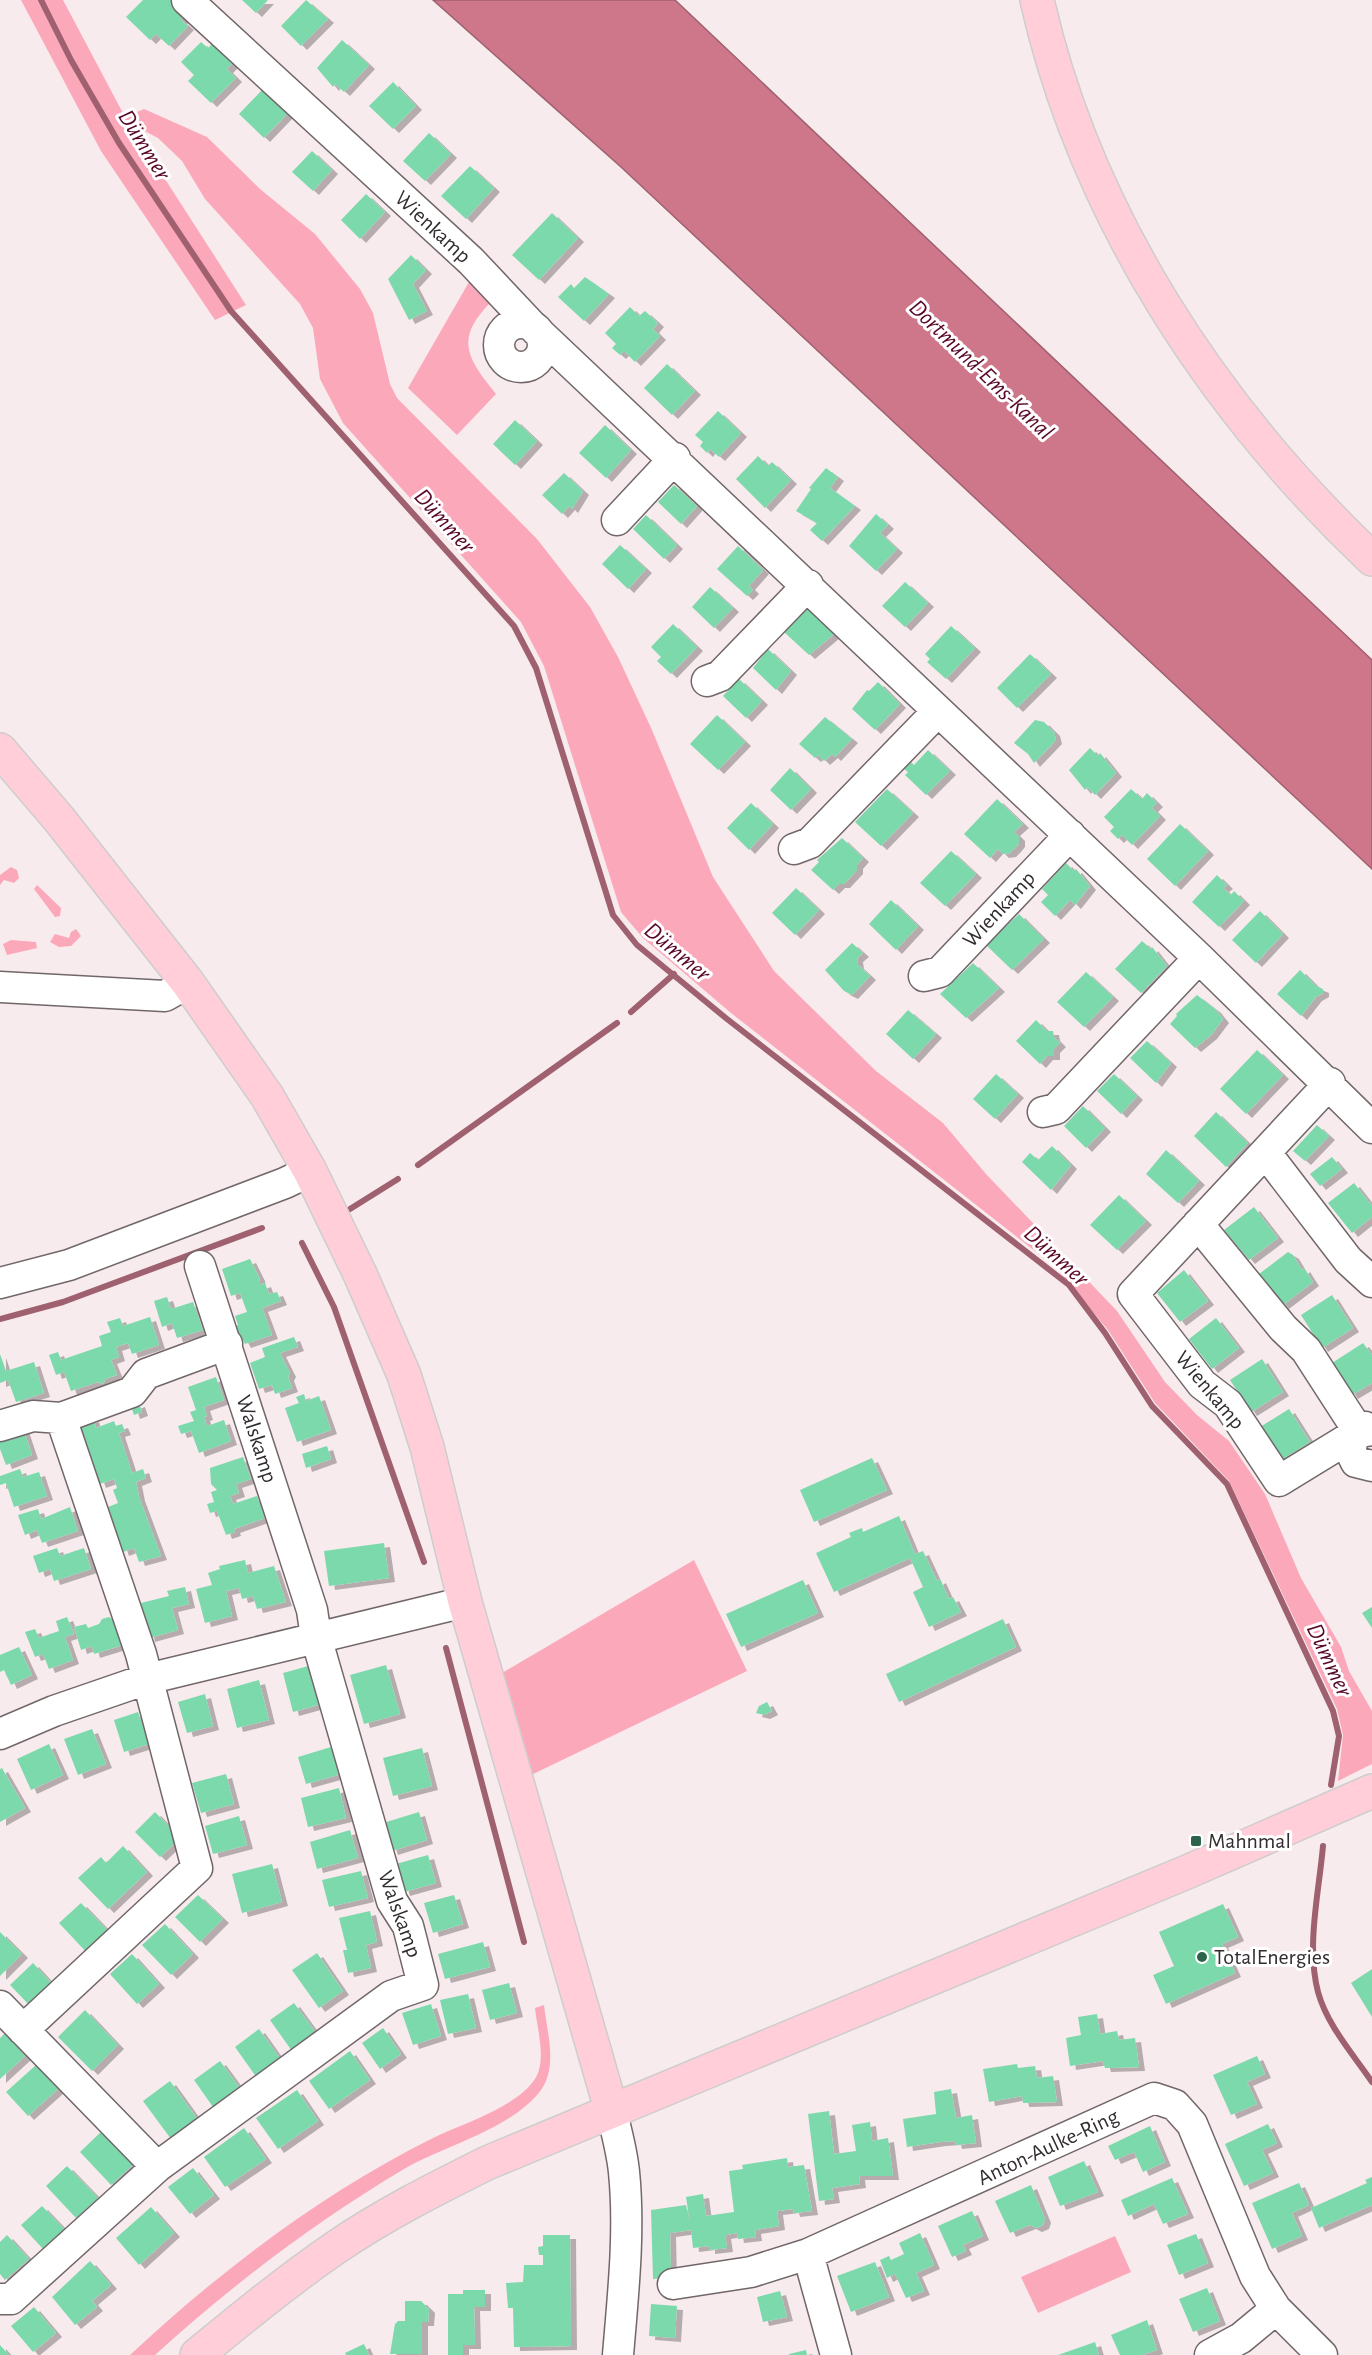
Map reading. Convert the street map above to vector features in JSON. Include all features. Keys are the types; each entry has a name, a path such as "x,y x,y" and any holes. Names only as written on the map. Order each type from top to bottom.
{"main road":[{"path":"1037,0 1069,115 1129,248 1177,326 1227,398 1285,469 1372,559"},
{"path":"0,750 59,819 188,983 267,1096 310,1171 404,1375 427,1447 465,1602 611,2109"},
{"path":"205,2352 273,2293 327,2254 404,2205 487,2163 611,2109 1186,1872 1372,1791"}],"street":[{"name":"Wienkamp","path":"188,0 471,261 535,329 675,458 1330,1083 1133,1294 1202,1384 1228,1404 1280,1481 1368,1428"},
{"path":"617,520 675,458"},
{"path":"707,681 720,676 808,585"},
{"path":"794,849 810,843 938,711"},
{"name":"Wienkamp","path":"924,976 940,972 1070,835"},
{"path":"1043,1112 1056,1109 1199,958"},
{"path":"0,987 165,996 188,983"},
{"path":"1330,1083 1372,1128"},
{"path":"1266,1154 1348,1260 1372,1282"},
{"path":"0,1284 69,1265 285,1184 310,1171"},
{"path":"1198,1224 1283,1328 1306,1350 1368,1428 1354,1436 1350,1450 1364,1464 1372,1487"},
{"name":"Walskamp","path":"0,2300 11,2299 157,2167 391,1996 423,1985 408,1926 392,1901 316,1637 312,1610 200,1266"},
{"path":"0,1426 33,1416 61,1418 132,1392 146,1374 227,1344"},
{"path":"23,2030 197,1868 147,1679 61,1418"},
{"path":"0,1734 54,1711 147,1679 465,1602"},
{"path":"0,2006 157,2167"},
{"name":"Anton-Aulke-Ring","path":"673,2284 751,2272 808,2254 1154,2098 1175,2105 1192,2124 1255,2276 1276,2309 1322,2355"},
{"path":"611,2109 624,2172 625,2204 623,2290 618,2355"},
{"path":"808,2254 836,2355"},
{"path":"1210,2355 1241,2338 1276,2309"}],"shaded area":[{"path":"21,0 63,0 125,117 144,109 207,137 260,189 315,234 360,289 373,313 390,384 397,398 537,539 590,607 618,657 652,730 713,877 774,971 876,1071 943,1123 986,1174 1117,1311 1165,1382 1197,1415 1229,1441 1265,1494 1301,1578 1341,1647 1349,1671 1372,1711 1372,1764 1338,1781 1343,1735 1337,1709 1229,1481 1155,1403 1108,1330 1054,1266 731,1013 643,938 621,912 544,666 521,622 343,423 320,379 313,328 300,304 205,199 182,161 158,138 129,123 246,305 215,320 101,151"},
{"path":"469,282 491,302 472,327 469,348 478,370 496,394 457,435 408,388"},
{"path":"11,867 17,870 19,878 14,883 4,880 0,885 0,875"},
{"path":"37,885 61,908 60,916 55,917 34,889"},
{"path":"76,929 81,936 71,946 59,947 50,942 55,934 69,938 71,932"},
{"path":"11,940 36,942 37,948 7,955 3,944"},
{"path":"694,1560 747,1671 529,1776 502,1673"},
{"path":"544,2005 550,2049 549,2070 541,2090 529,2104 496,2126 404,2169 338,2211 244,2279 155,2355 130,2355 236,2264 312,2209 351,2183 392,2160 502,2106 527,2089 539,2072 541,2054 535,2008"},
{"path":"1115,2236 1131,2272 1038,2313 1021,2277"}],"water":[{"name":"Dortmund-Ems-Kanal","path":"433,0 675,0 1372,660 1372,869 621,167"}],"building":[{"path":"143,0 171,0 186,15 181,20 188,26 169,46 156,34 150,40 126,17"},
{"path":"242,0 268,0 256,13"},
{"path":"306,0 328,19 301,46 281,26"},
{"path":"342,40 369,65 344,92 335,84 333,87 317,68"},
{"path":"201,42 208,48 212,44 232,64 227,69 236,78 211,103 188,81 194,75 181,62"},
{"path":"393,82 416,106 393,129 369,106"},
{"path":"262,90 287,114 264,138 239,114"},
{"path":"429,133 451,154 425,181 403,161"},
{"path":"312,151 332,170 313,191 292,172"},
{"path":"470,166 494,188 466,219 441,196"},
{"path":"366,194 385,212 360,239 341,220"},
{"path":"552,213 578,238 539,280 512,255"},
{"path":"411,255 426,270 413,284 427,311 409,320 388,279"},
{"path":"585,277 609,294 584,321 558,297 571,284 574,288"},
{"path":"630,307 639,316 645,311 658,323 653,329 660,336 635,362 624,351 620,355 612,348 616,344 605,333"},
{"path":"667,364 695,391 672,415 644,388"},
{"path":"718,411 741,433 719,457 710,449 707,453 700,446 703,442 695,435"},
{"path":"515,420 537,441 515,465 493,444"},
{"path":"605,425 631,450 606,478 579,453"},
{"path":"758,456 768,466 772,462 791,480 765,508 736,479"},
{"path":"826,468 838,477 830,488 855,506 822,541 810,530 817,523 796,511 811,489 809,488"},
{"path":"564,473 583,491 572,509 569,506 562,514 542,495"},
{"path":"674,485 697,506 681,524 658,502"},
{"path":"876,514 888,525 880,533 897,549 876,571 849,546"},
{"path":"646,515 677,545 664,559 633,529"},
{"path":"620,545 646,569 628,589 602,564"},
{"path":"738,546 763,570 749,586 753,590 747,596 717,569"},
{"path":"905,582 928,603 905,627 882,606"},
{"path":"710,587 733,608 714,628 692,607"},
{"path":"807,608 834,634 809,655 784,632"},
{"path":"673,624 697,647 671,674 657,661 661,657 651,647"},
{"path":"951,626 975,648 946,679 927,662 930,659 925,654"},
{"path":"768,649 791,671 776,690 753,668"},
{"path":"1030,654 1051,674 1017,708 997,688"},
{"path":"739,679 762,701 746,718 723,696"},
{"path":"878,682 900,704 875,730 852,709 867,690 869,691"},
{"path":"717,715 745,742 718,770 690,744"},
{"path":"825,717 852,739 835,757 832,754 824,761 818,755 815,758 799,744"},
{"path":"1035,720 1044,722 1054,732 1056,740 1034,763 1028,754 1014,743"},
{"path":"1090,748 1098,756 1100,753 1116,773 1095,795 1087,787 1085,790 1069,770"},
{"path":"928,750 950,771 926,795 905,775 908,772 904,769 911,762 914,765"},
{"path":"790,768 811,789 791,810 770,790"},
{"path":"887,789 913,813 881,846 855,822"},
{"path":"1131,789 1142,799 1147,793 1157,803 1152,808 1160,816 1132,845 1122,835 1118,839 1110,831 1114,827 1104,817"},
{"path":"997,799 1023,824 1014,832 1019,837 1019,843 1015,848 1010,853 1003,854 998,849 990,858 964,834"},
{"path":"751,803 773,824 749,850 727,828"},
{"path":"1180,824 1208,851 1175,886 1147,859"},
{"path":"842,838 863,858 857,865 857,870 844,884 839,884 833,890 811,870 819,862 817,860"},
{"path":"951,851 976,874 945,906 920,883"},
{"path":"1066,863 1074,871 1076,869 1090,886 1075,905 1070,900 1055,916 1041,902 1048,895 1042,889"},
{"path":"1217,875 1227,885 1223,888 1231,895 1234,891 1244,901 1219,927 1192,902"},
{"path":"796,888 819,910 795,935 772,913"},
{"path":"891,900 918,926 896,950 869,924"},
{"path":"1260,911 1283,934 1256,963 1232,940"},
{"path":"1019,914 1044,939 1012,970 986,945"},
{"path":"1142,941 1151,949 1152,947 1167,966 1141,993 1115,969"},
{"path":"852,943 863,953 857,958 858,965 870,976 852,995 844,991 825,970"},
{"path":"973,963 999,988 966,1018 940,994"},
{"path":"1300,970 1316,986 1323,989 1323,993 1316,997 1301,1016 1277,994"},
{"path":"1086,972 1113,997 1084,1027 1057,1002"},
{"path":"1197,995 1215,1009 1223,1019 1211,1035 1195,1048 1170,1024 1177,1016 1176,1014"},
{"path":"908,1010 936,1034 913,1059 886,1034"},
{"path":"1036,1020 1047,1031 1053,1031 1054,1037 1060,1043 1054,1049 1054,1056 1047,1056 1040,1064 1016,1041"},
{"path":"1147,1041 1171,1063 1156,1083 1130,1058"},
{"path":"1257,1050 1283,1075 1246,1114 1220,1089"},
{"path":"996,1074 1018,1094 995,1119 973,1099"},
{"path":"1114,1074 1137,1096 1121,1114 1097,1091"},
{"path":"1083,1106 1105,1128 1086,1148 1064,1126"},
{"path":"1216,1112 1248,1143 1226,1167 1194,1136"},
{"path":"1317,1125 1329,1136 1305,1161 1293,1151"},
{"path":"1052,1146 1071,1165 1051,1190 1022,1162 1030,1153 1038,1160"},
{"path":"1166,1150 1199,1181 1178,1203 1146,1174"},
{"path":"1332,1157 1342,1169 1320,1186 1310,1174"},
{"path":"1354,1183 1372,1206 1372,1217 1352,1233 1328,1203"},
{"path":"1119,1195 1146,1221 1117,1250 1090,1225"},
{"path":"1254,1207 1278,1238 1249,1260 1224,1230"},
{"path":"1288,1252 1293,1255 1302,1270 1304,1268 1313,1282 1283,1305 1259,1274"},
{"path":"250,1259 259,1277 260,1285 265,1283 269,1294 277,1292 281,1301 262,1308 272,1335 245,1344 235,1326 238,1325 235,1316 247,1312 240,1293 231,1296 222,1269"},
{"path":"1184,1270 1208,1301 1180,1322 1157,1293"},
{"path":"1332,1295 1353,1328 1322,1348 1301,1315"},
{"path":"167,1297 171,1309 193,1302 203,1330 177,1338 172,1323 162,1327 154,1301"},
{"path":"150,1317 159,1345 132,1354 128,1343 116,1347 119,1357 111,1360 117,1375 105,1379 103,1384 98,1382 71,1391 64,1372 56,1375 49,1355 58,1352 61,1360 102,1346 99,1336 111,1332 107,1322 120,1318 123,1326"},
{"path":"1216,1318 1239,1348 1212,1369 1189,1339"},
{"path":"294,1337 298,1347 280,1353 290,1373 288,1377 292,1388 275,1394 272,1385 259,1389 250,1363 265,1357 262,1348"},
{"path":"1363,1343 1372,1355 1372,1383 1352,1395 1332,1363"},
{"path":"0,1354 6,1371 34,1362 44,1393 16,1402 8,1380 0,1383"},
{"path":"1262,1359 1283,1392 1251,1412 1230,1380"},
{"path":"216,1377 224,1400 204,1407 207,1416 204,1417 207,1426 224,1420 231,1441 199,1453 191,1431 181,1434 178,1426 194,1421 190,1412 196,1410 188,1387"},
{"path":"304,1394 306,1401 319,1396 331,1430 297,1442 285,1408 299,1403 296,1397"},
{"path":"139,1403 142,1412 134,1415 131,1406"},
{"path":"1289,1409 1310,1442 1281,1460 1260,1427"},
{"path":"93,1418 96,1428 114,1421 116,1426 122,1424 125,1431 119,1433 132,1473 143,1469 146,1478 136,1482 139,1497 161,1556 139,1562 134,1548 123,1552 108,1507 118,1503 113,1490 117,1488 114,1479 100,1484 78,1423"},
{"path":"23,1428 32,1455 6,1465 0,1449 0,1437"},
{"path":"327,1446 331,1459 306,1468 302,1454"},
{"path":"243,1457 251,1479 236,1484 239,1493 230,1496 233,1504 257,1496 265,1518 234,1529 235,1532 226,1535 217,1511 210,1513 207,1504 214,1502 211,1492 217,1490 211,1484 210,1468"},
{"path":"872,1458 887,1490 814,1522 800,1490"},
{"path":"20,1469 23,1477 39,1472 47,1496 14,1507 6,1483 0,1485 0,1476"},
{"path":"70,1507 78,1531 42,1543 37,1530 25,1535 18,1515 38,1509 41,1519"},
{"path":"899,1516 915,1554 923,1551 937,1581 940,1579 949,1599 953,1597 961,1612 929,1627 913,1592 923,1587 910,1558 834,1592 816,1553 851,1537 849,1533 862,1528 863,1532"},
{"path":"384,1543 389,1578 329,1586 324,1551"},
{"path":"57,1548 60,1556 84,1548 91,1569 54,1581 50,1569 39,1573 33,1556"},
{"path":"245,1560 248,1573 274,1566 286,1602 257,1609 253,1596 242,1599 239,1588 226,1591 232,1616 205,1623 196,1589 212,1585 208,1573 220,1569 219,1566"},
{"path":"803,1580 818,1613 741,1647 726,1614"},
{"path":"185,1587 189,1604 172,1608 178,1630 149,1638 141,1603 169,1596 167,1591"},
{"path":"1372,1607 1372,1628 1362,1613"},
{"path":"67,1617 74,1634 65,1637 73,1660 49,1669 43,1654 35,1657 25,1632 35,1629 39,1638 59,1631 56,1621"},
{"path":"109,1617 114,1620 123,1645 94,1654 92,1646 81,1650 74,1627 86,1624 88,1628"},
{"path":"1003,1619 1016,1647 899,1702 886,1674"},
{"path":"19,1647 32,1675 11,1685 4,1670 0,1672 0,1655"},
{"path":"312,1665 322,1704 293,1712 283,1673"},
{"path":"386,1665 400,1714 364,1724 350,1675"},
{"path":"259,1680 269,1720 237,1728 227,1689"},
{"path":"205,1694 213,1726 187,1733 178,1702"},
{"path":"767,1702 772,1711 764,1715 756,1713 759,1706"},
{"path":"138,1712 149,1744 124,1752 114,1720"},
{"path":"92,1729 106,1764 78,1775 64,1739"},
{"path":"49,1744 63,1775 31,1790 17,1759"},
{"path":"331,1747 338,1775 306,1784 298,1757"},
{"path":"422,1748 432,1786 393,1796 383,1758"},
{"path":"2,1768 25,1808 0,1822 0,1769"},
{"path":"226,1774 234,1804 201,1813 192,1783"},
{"path":"339,1788 346,1818 308,1827 301,1798"},
{"path":"155,1812 180,1838 160,1857 135,1832"},
{"path":"419,1812 427,1840 392,1851 383,1823"},
{"path":"239,1816 247,1845 213,1854 205,1826"},
{"path":"350,1830 358,1858 317,1869 310,1842"},
{"path":"123,1846 147,1872 108,1909 78,1878 101,1857 106,1863"},
{"path":"428,1855 436,1883 404,1892 396,1864"},
{"path":"272,1864 282,1902 242,1913 232,1874"},
{"path":"361,1871 368,1898 329,1907 322,1880"},
{"path":"198,1895 223,1919 200,1942 175,1917"},
{"path":"454,1895 463,1924 433,1933 424,1903"},
{"path":"81,1903 111,1934 89,1955 59,1923"},
{"path":"1223,1904 1238,1937 1222,1944 1235,1973 1166,2004 1153,1975 1174,1966 1159,1932"},
{"path":"370,1911 377,1942 366,1945 371,1968 348,1973 343,1950 347,1950 339,1918"},
{"path":"165,1924 193,1954 171,1975 142,1945"},
{"path":"0,1932 22,1954 0,1976"},
{"path":"483,1942 490,1967 445,1979 438,1954"},
{"path":"317,1953 343,1991 319,2008 292,1970"},
{"path":"132,1954 159,1984 137,2004 110,1974"},
{"path":"33,1963 54,1986 32,2008 10,1985"},
{"path":"1372,1969 1372,2017 1351,1983"},
{"path":"509,1983 517,2013 490,2020 482,1990"},
{"path":"468,1994 476,2028 448,2034 440,2000"},
{"path":"294,2003 316,2033 292,2051 270,2020"},
{"path":"431,2004 441,2036 413,2045 402,2013"},
{"path":"85,2010 118,2045 92,2071 58,2037"},
{"path":"1097,2014 1100,2034 1117,2031 1119,2040 1135,2038 1139,2067 1105,2068 1103,2061 1070,2066 1066,2038 1081,2035 1078,2017"},
{"path":"383,2028 401,2054 380,2069 362,2043"},
{"path":"259,2029 281,2060 257,2078 235,2047"},
{"path":"5,2033 25,2056 0,2079 0,2038"},
{"path":"350,2051 370,2080 329,2109 309,2081"},
{"path":"1257,2056 1265,2074 1247,2082 1257,2104 1231,2115 1213,2075"},
{"path":"220,2061 239,2087 213,2107 194,2080"},
{"path":"1017,2064 1018,2068 1035,2066 1037,2078 1053,2076 1057,2102 1023,2103 1022,2096 989,2102 983,2069"},
{"path":"36,2065 58,2089 28,2116 6,2092"},
{"path":"170,2081 198,2120 171,2139 143,2101"},
{"path":"951,2089 956,2118 972,2115 976,2143 956,2145 955,2141 907,2147 903,2119 936,2114 934,2092"},
{"path":"297,2090 318,2121 278,2149 256,2118"},
{"path":"829,2111 834,2154 856,2151 852,2125 870,2122 872,2141 888,2138 893,2176 859,2176 860,2184 832,2188 834,2199 819,2201 808,2114"},
{"path":"1268,2124 1277,2143 1262,2150 1273,2173 1244,2186 1225,2144"},
{"path":"1150,2126 1165,2162 1143,2172 1134,2152 1115,2160 1108,2146"},
{"path":"244,2128 266,2159 225,2187 204,2157"},
{"path":"103,2130 135,2163 111,2185 80,2152"},
{"path":"787,2158 788,2167 804,2165 812,2211 794,2213 793,2209 777,2211 779,2226 755,2230 756,2237 738,2239 737,2233 725,2235 727,2248 709,2250 709,2246 693,2248 691,2230 670,2233 671,2277 653,2279 651,2210 686,2205 690,2224 686,2197 703,2194 706,2216 734,2212 729,2171 743,2169 742,2165"},
{"path":"1084,2161 1098,2192 1060,2206 1048,2177"},
{"path":"67,2166 98,2198 76,2218 46,2186"},
{"path":"193,2168 214,2195 190,2214 168,2187"},
{"path":"1372,2177 1372,2205 1319,2228 1311,2208 1367,2183 1365,2180"},
{"path":"1172,2178 1188,2214 1163,2224 1154,2204 1128,2216 1121,2200"},
{"path":"1299,2183 1309,2205 1292,2213 1302,2236 1272,2249 1252,2203"},
{"path":"1031,2185 1045,2219 1043,2225 1036,2228 1030,2225 1010,2233 995,2201"},
{"path":"42,2206 64,2229 43,2249 21,2225"},
{"path":"151,2207 174,2233 139,2265 116,2238"},
{"path":"972,2211 983,2236 963,2245 966,2251 952,2257 938,2226"},
{"path":"920,2233 934,2265 916,2273 924,2291 906,2298 895,2274 887,2278 880,2260 889,2256 891,2260 904,2254 899,2243"},
{"path":"1196,2234 1208,2263 1179,2275 1167,2245"},
{"path":"7,2235 29,2259 5,2280 0,2274 0,2242"},
{"path":"543,2235 570,2235 571,2346 514,2347 513,2308 508,2308 506,2283 523,2282 524,2265 543,2265 543,2255 539,2255 538,2247 543,2246"},
{"path":"90,2261 111,2285 92,2301 97,2307 75,2325 52,2297"},
{"path":"875,2262 889,2297 851,2312 837,2276"},
{"path":"1207,2288 1220,2321 1193,2332 1179,2299"},
{"path":"463,2290 485,2290 485,2307 474,2307 475,2345 463,2345 463,2355 448,2355 448,2294 463,2294"},
{"path":"780,2291 787,2317 763,2322 757,2297"},
{"path":"405,2301 421,2301 429,2309 428,2322 422,2322 422,2354 390,2354 395,2324 398,2321 405,2321"},
{"path":"651,2304 677,2306 675,2338 649,2336"},
{"path":"34,2307 56,2333 33,2352 11,2326"},
{"path":"1147,2320 1157,2350 1142,2355 1120,2355 1111,2335"},
{"path":"1095,2342 1099,2355 1058,2355"},
{"path":"364,2344 369,2355 346,2355 345,2353"},
{"path":"0,2345 9,2355 0,2355"},
{"path":"806,2350 807,2355 789,2355 789,2354"}],"waterway":[{"name":"Dümmer","path":"41,0 71,60 119,143 231,311 514,626 536,668 613,915 637,945 727,1019 1069,1285 1105,1333 1152,1406 1227,1484 1333,1711 1339,1736 1331,1785"},
{"path":"631,1012 674,974"},
{"path":"418,1165 617,1023"},
{"path":"350,1209 398,1179"},
{"path":"0,1319 63,1302 262,1228"},
{"path":"302,1243 334,1307 424,1562"},
{"path":"446,1648 524,1942"},
{"name":"Dümmer","path":"1323,1846 1313,1938 1318,1992 1334,2028 1372,2082"}],"place":[{"name":"Mahnmal","path":"1196,1841"},
{"name":"TotalEnergies","path":"1202,1957"}]}
